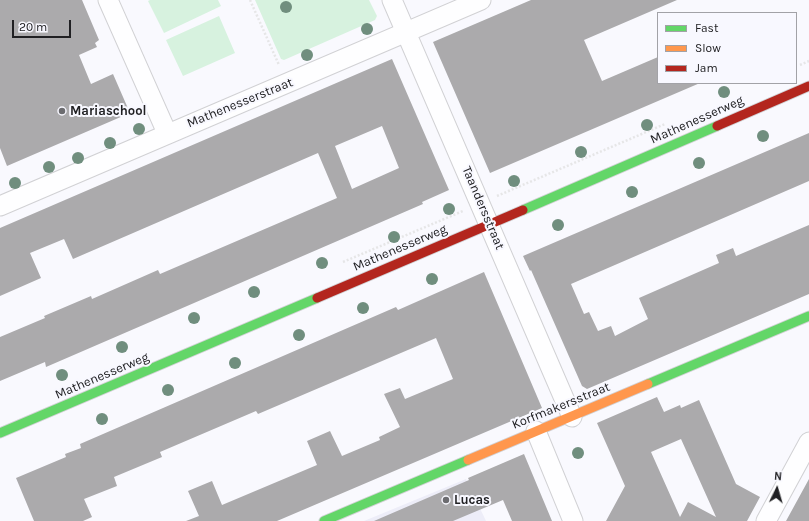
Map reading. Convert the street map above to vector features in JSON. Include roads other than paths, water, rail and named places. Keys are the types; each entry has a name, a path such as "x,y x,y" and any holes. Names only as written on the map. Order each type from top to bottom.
{"street":[{"path":"108,0 167,133"},
{"name":"Taandersstraat","path":"392,0 572,416"},
{"name":"Mathenesserstraat","path":"0,206 167,133 291,82 481,0"},
{"name":"Mathenesserweg","path":"0,433 489,225 809,86"},
{"name":"Korfmakersstraat","path":"324,521 809,317"},
{"path":"536,431 573,521"},
{"path":"766,521 809,442"}],"place":[{"name":"Mariaschool","path":"62,111"},
{"name":"Lucas","path":"446,500"}]}
